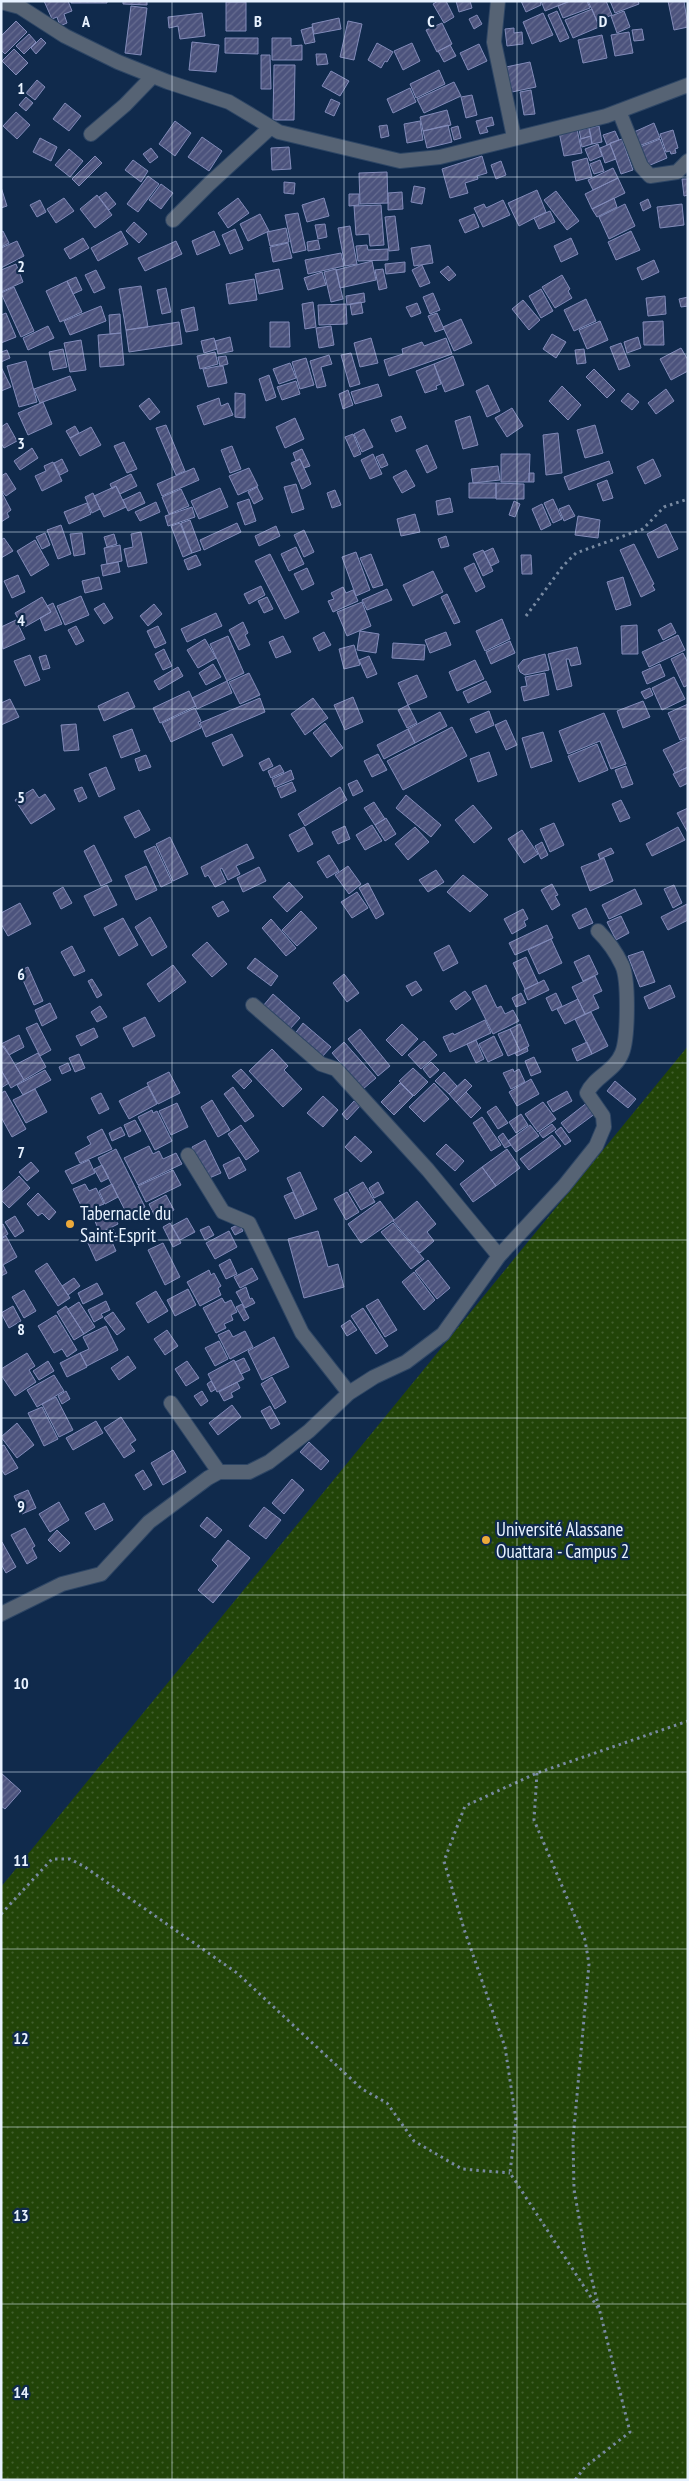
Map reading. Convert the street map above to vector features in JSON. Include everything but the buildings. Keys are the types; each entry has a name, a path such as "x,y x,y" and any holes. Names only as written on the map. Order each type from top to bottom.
{"street":[{"path":"498,1 494,42 514,137"},
{"path":"1,2 20,7 65,36 118,62 229,102 279,132 400,161 440,157 514,137 606,116 688,85"},
{"path":"91,134 125,105 153,76"},
{"path":"619,111 641,166 650,176 677,172 688,161"},
{"path":"173,220 208,184 271,127"},
{"path":"1,1614 62,1584 82,1581 101,1574 149,1522 219,1472 249,1472 269,1462 309,1431 349,1393 374,1377 406,1362 443,1334 499,1256 564,1186 596,1146 604,1128 602,1116 587,1093 590,1086 608,1073 622,1054 626,1030 627,998 623,967 608,942 598,931"},
{"path":"253,1005 320,1064 336,1069 428,1170 499,1256"},
{"path":"188,1155 223,1212 249,1223 302,1333 349,1393"},
{"path":"171,1403 219,1472"}],"path":[{"path":"526,616 563,566 576,553 643,529 664,507 688,499"},
{"path":"598,2308 510,2173 516,2120 505,2047 464,1930 444,1861 465,1806 537,1773 688,1721"},
{"path":"537,1773 534,1820 585,1940 589,1964 573,2139 574,2189 584,2252 630,2432 585,2467 575,2480"},
{"path":"1,1914 52,1859 70,1859 85,1867 237,1973 362,2089 387,2103 414,2141 462,2169 510,2173"}],"green space":[{"name":"Université Alassane Ouattara - Campus 2","path":"688,1046 688,2480 1,2480 1,1887"}],"place":[{"name":"Tabernacle du Saint-Esprit","path":"70,1224"},
{"name":"Université Alassane Ouattara - Campus 2","path":"486,1540"}]}
